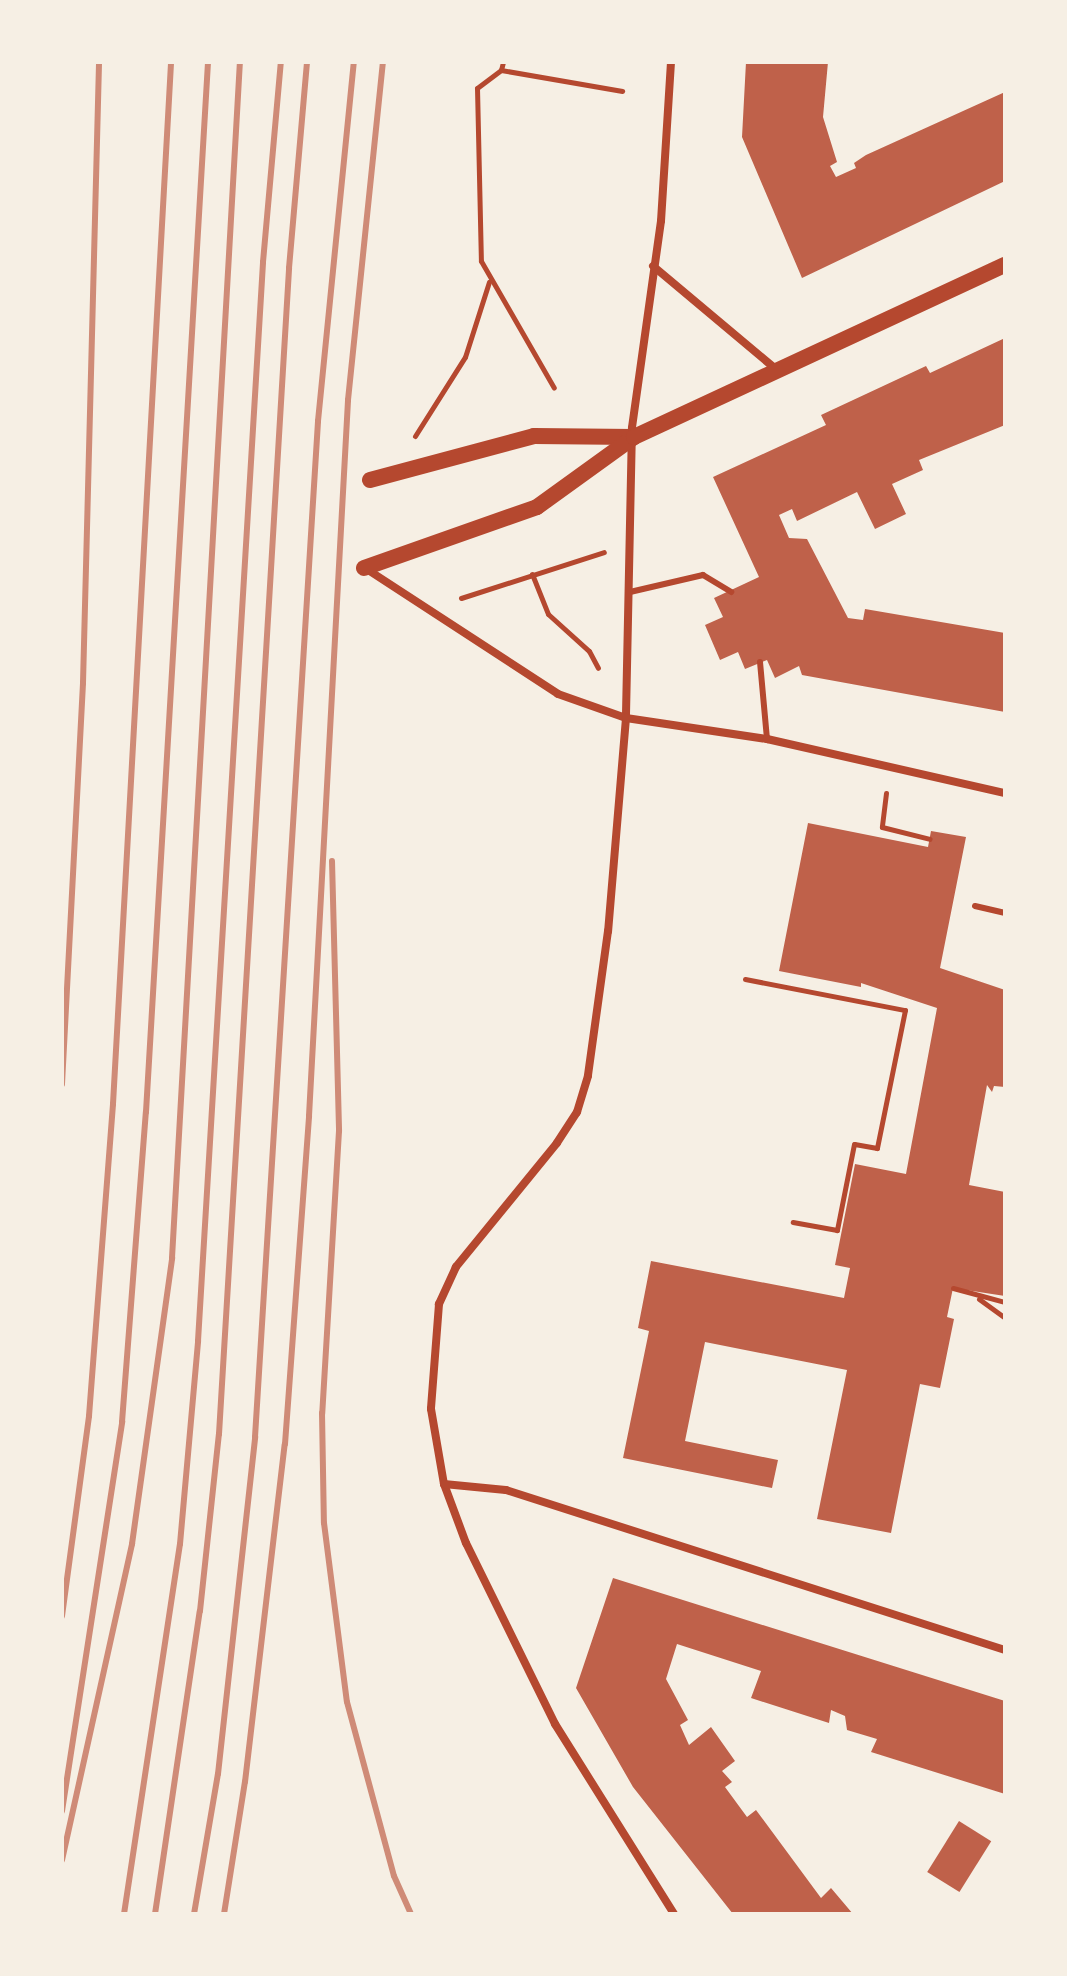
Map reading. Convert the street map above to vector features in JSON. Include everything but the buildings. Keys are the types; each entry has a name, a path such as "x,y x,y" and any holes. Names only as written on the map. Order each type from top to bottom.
{"main road":[{"path":"364,568 537,507 634,437 1005,265"},
{"path":"370,480 534,436 634,437"}],"street":[{"path":"671,62 634,437 626,718 608,931 588,1076 577,1112 557,1143 456,1267 439,1304 431,1409 444,1484 466,1543 555,1724 674,1914"},
{"path":"653,266 778,371"},
{"path":"364,568 431,608 558,694 626,718 767,739 888,769 1005,793"},
{"path":"444,1484 506,1490 1005,1650"}],"lane":[{"path":"630,592 703,575 731,592"},
{"path":"760,662 767,739"},
{"path":"975,906 1005,913"}],"path":[{"path":"503,62 501,70 477,88 481,261 489,282 554,388"},
{"path":"501,70 622,91"},
{"path":"415,437 465,357 489,282"},
{"path":"431,608 632,545"},
{"path":"532,574 548,614 589,651 626,718"},
{"path":"888,769 882,827 930,839"},
{"path":"745,979 905,1010 877,1148 854,1144 837,1230 793,1222"},
{"path":"953,1288 1005,1302"},
{"path":"974,1296 1005,1318"}],"railway":[{"path":"62,1084 83,683 99,62"},
{"path":"62,1616 89,1416 113,1104 171,62"},
{"path":"62,1811 122,1422 146,1112 208,62"},
{"path":"62,1860 132,1544 172,1258 240,62"},
{"path":"124,1914 180,1544 198,1341 263,262 281,62"},
{"path":"155,1914 200,1611 219,1434 289,268 307,62"},
{"path":"194,1914 218,1774 255,1437 318,421 354,62"},
{"path":"224,1914 245,1782 285,1444 309,1116 348,400 383,62"},
{"path":"332,861 339,1131 322,1413 324,1523 347,1702 394,1876 411,1914"}]}
